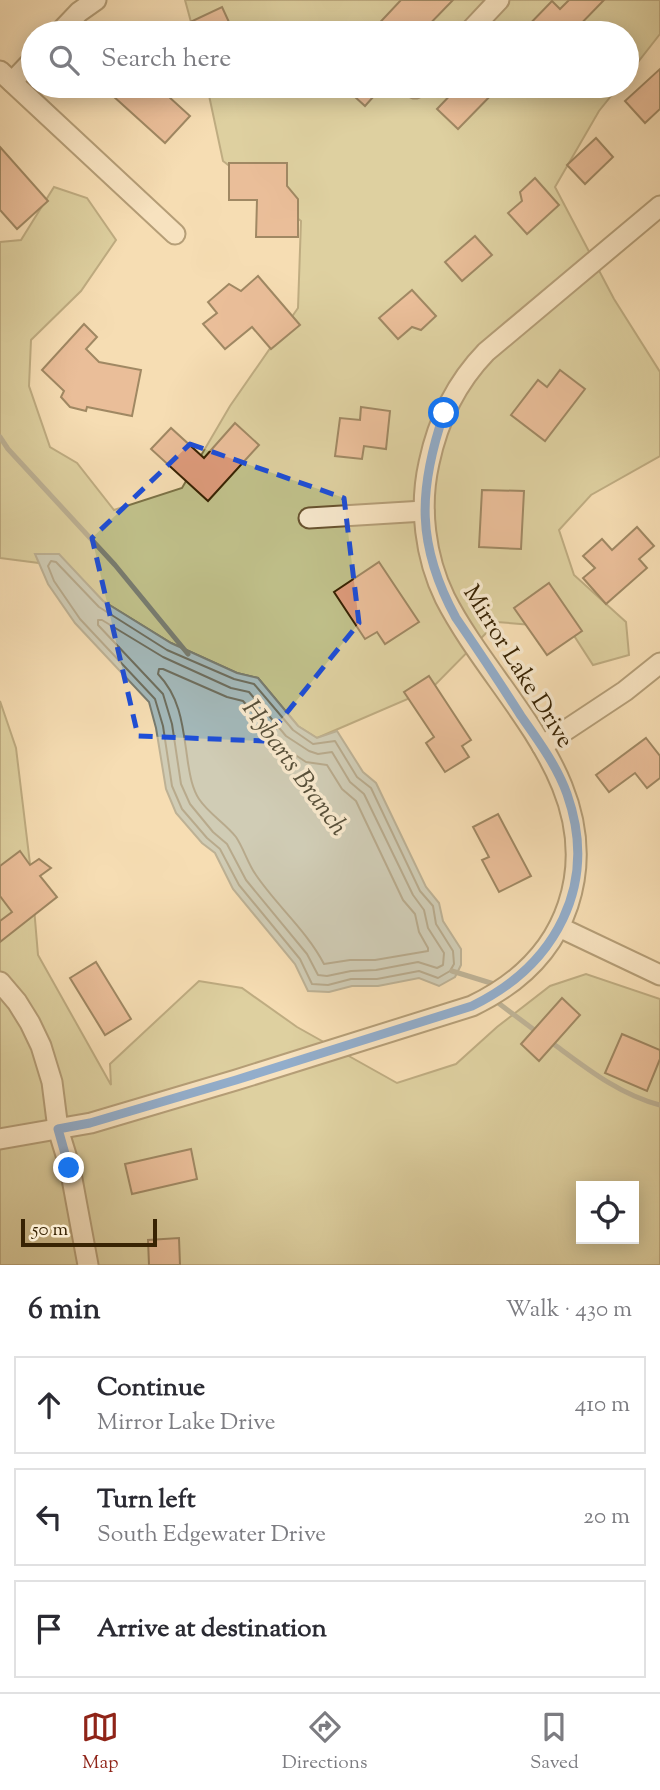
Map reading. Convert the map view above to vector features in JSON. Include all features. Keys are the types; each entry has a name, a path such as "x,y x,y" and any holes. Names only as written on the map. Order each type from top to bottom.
{"street":[{"path":"70,21 96,0"},
{"path":"479,21 499,0"},
{"path":"21,68 6,77 21,91"},
{"path":"29,98 175,234"},
{"name":"Mirror Lake Drive","path":"0,1139 90,1123 472,1006 516,981 534,964 559,927 573,891 577,841 573,816 566,792 541,746 444,596 428,548 424,511 426,474 444,413 469,370 486,352 660,206"},
{"path":"309,519 424,511"},
{"path":"541,746 625,691 660,663"},
{"path":"559,927 660,975"},
{"path":"0,982 24,1013 41,1046 52,1082 58,1129 69,1168 88,1265"}],"highlighted area":[{"path":"190,444 344,498 359,623 264,741 138,736 92,538"}],"green space":[{"path":"185,0 660,0 660,34 639,61 639,21 191,21"},
{"path":"210,98 609,98 555,187 614,299 660,372 660,456 591,495 559,530 574,575 626,622 629,655 593,665 569,628 497,622 431,689 317,738 298,726 258,678 237,673 171,643 103,601 59,555 36,555 39,563 0,558 0,242 21,240 54,187 87,198 116,240 81,291 31,340 29,386 50,447 77,463 114,510 182,488 230,406 298,308 301,221 223,161"},
{"path":"0,701 16,748 38,955 111,1085 110,1064 199,981 242,988 297,1027 397,1083 456,1064 497,1027 550,986 586,974 660,999 660,1265 0,1265"}],"water":[{"path":"35,554 59,554 103,601 171,643 237,673 258,678 298,726 317,738 337,731 363,772 376,783 426,887 439,903 443,921 461,949 461,965 455,977 439,986 419,978 378,986 352,986 329,992 308,991 295,964 233,889 215,853 202,843 176,813 166,789 149,702 75,623 48,584"}],"building":[{"path":"401,0 453,0 433,21 381,21"},
{"path":"569,0 604,0 584,21 533,21 552,1 560,9"},
{"path":"222,7 228,21 192,21"},
{"path":"660,69 660,109 645,123 625,101 628,98 639,98 639,88"},
{"path":"115,98 170,98 190,116 165,143"},
{"path":"356,98 372,98 365,106"},
{"path":"448,98 488,98 458,129 437,109"},
{"path":"596,138 613,157 585,184 567,165"},
{"path":"0,147 48,201 17,229 0,210"},
{"path":"229,163 287,163 287,186 298,199 298,237 256,237 257,200 229,200"},
{"path":"535,178 559,205 527,234 508,213 522,201 520,192"},
{"path":"475,236 492,255 462,281 445,262"},
{"path":"258,276 300,325 271,349 252,327 225,349 203,324 217,313 208,302 229,284 241,291"},
{"path":"412,290 436,316 421,330 412,327 398,339 379,318"},
{"path":"84,324 97,337 86,349 99,362 141,370 132,416 87,407 86,411 70,407 61,397 64,391 42,370"},
{"path":"560,370 585,389 545,441 511,415 538,380 547,387"},
{"path":"361,407 390,411 386,449 364,446 362,459 335,456 340,418 360,420"},
{"path":"235,423 259,445 208,501 151,449 171,428 204,458"},
{"path":"482,490 524,491 521,549 479,547"},
{"path":"637,527 654,546 639,559 647,568 606,604 583,578 595,568 583,556 602,539 612,550"},
{"path":"379,562 419,622 385,644 377,632 365,639 334,592"},
{"path":"549,583 582,631 547,655 514,608"},
{"path":"429,676 471,740 462,746 469,757 445,772 426,743 434,737 404,692"},
{"path":"646,738 660,756 660,778 647,788 635,773 609,792 596,775"},
{"path":"498,814 531,876 499,892 482,860 489,857 473,827"},
{"path":"20,851 30,865 39,859 51,868 40,876 57,897 0,942 0,921 12,912 0,896 0,866"},
{"path":"96,962 131,1019 105,1035 70,978"},
{"path":"562,998 580,1015 539,1061 521,1044"},
{"path":"622,1034 660,1050 660,1059 647,1091 605,1073"},
{"path":"191,1149 197,1179 132,1194 125,1164"},
{"path":"179,1238 180,1265 149,1265 148,1240"}],"waterway":[{"name":"Hybarts Branch","path":"0,437 115,565 188,654"},
{"name":"Hybarts Branch","path":"452,971 494,984 495,989"},
{"name":"Hybarts Branch","path":"496,999 537,1032"},
{"name":"Hybarts Branch","path":"551,1042 616,1087 660,1105"}],"route":[{"path":"69,1168 58,1129 90,1123 236,1080 472,1006 516,981 550,944 559,927 573,891 577,866 577,841 566,792 541,746 456,618 444,596 428,548 424,511 426,474 444,413"}]}
